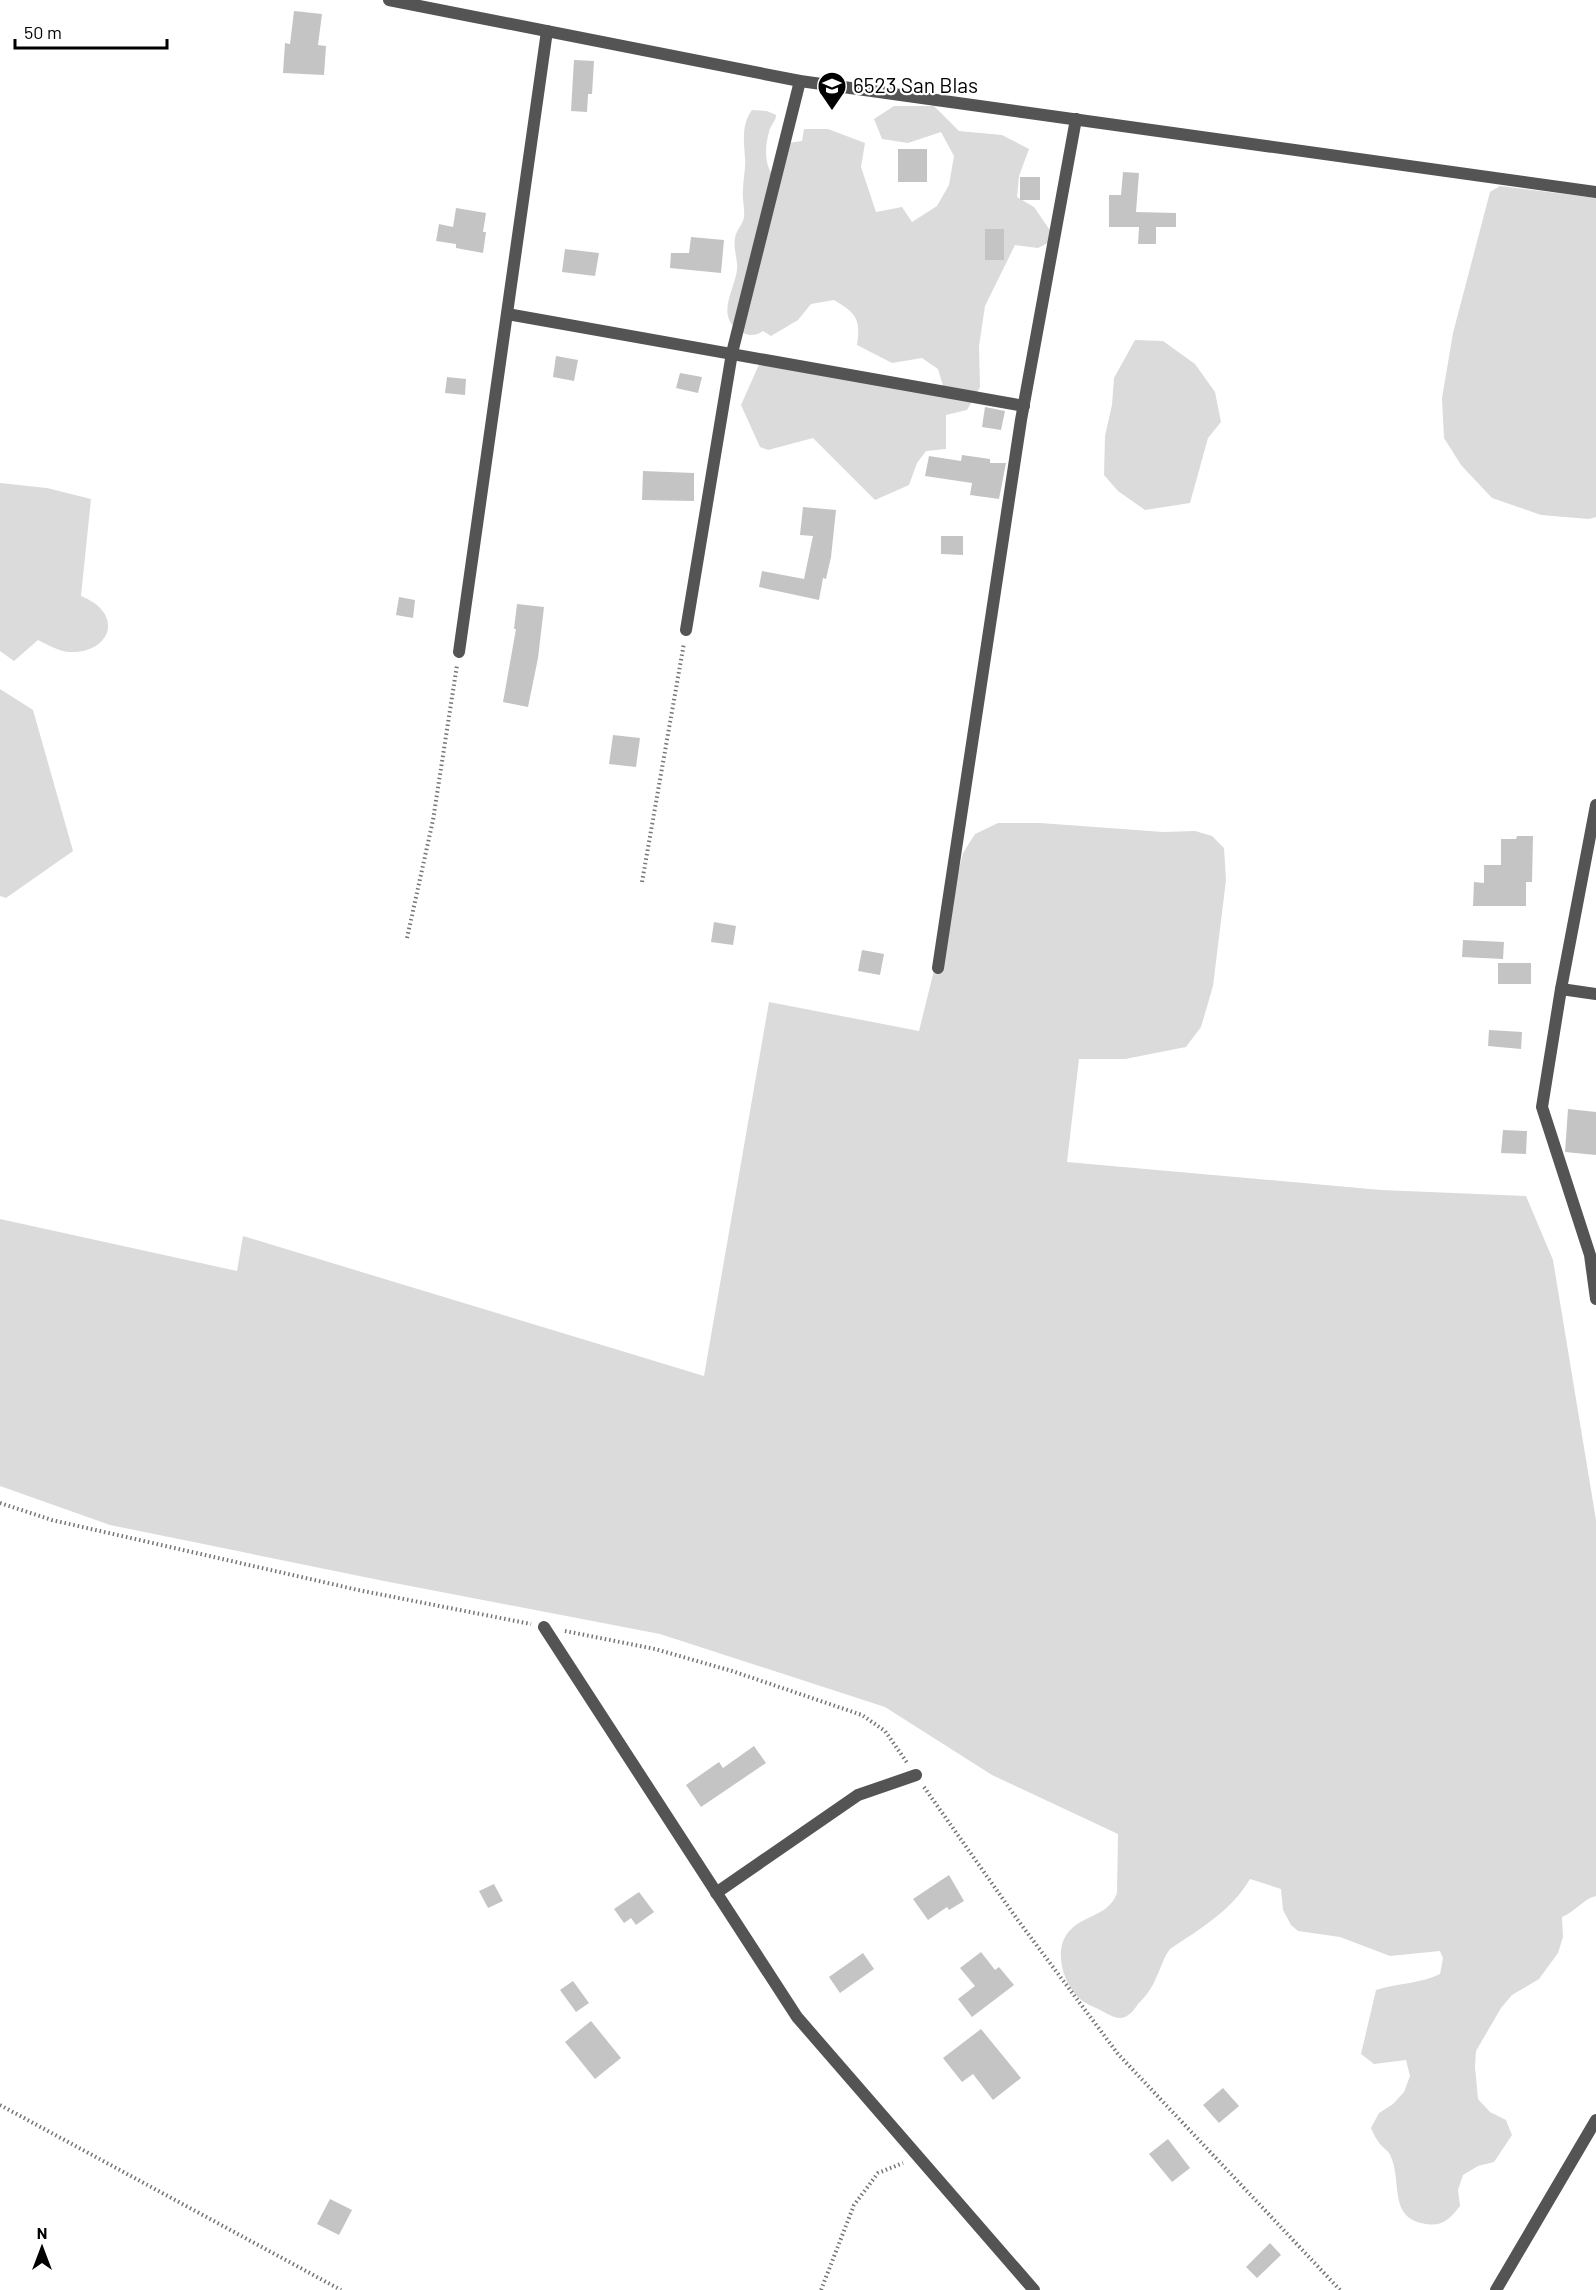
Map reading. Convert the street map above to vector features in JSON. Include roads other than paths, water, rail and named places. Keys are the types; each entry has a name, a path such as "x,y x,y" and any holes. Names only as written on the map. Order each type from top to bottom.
{"street":[{"path":"389,0 800,81 1596,192"},
{"path":"459,652 547,31"},
{"path":"686,630 732,353 800,81"},
{"path":"938,968 1024,406 1076,119"},
{"path":"507,314 1024,406"},
{"path":"1596,805 1561,989 1542,1107 1593,1256 1596,1299"},
{"path":"1561,989 1596,994"},
{"path":"544,1627 797,2017 1034,2290"},
{"path":"716,1893 858,1795 916,1775"},
{"path":"1496,2290 1596,2120"}],"place":[{"name":"6523 San Blas","path":"832,112"}]}
